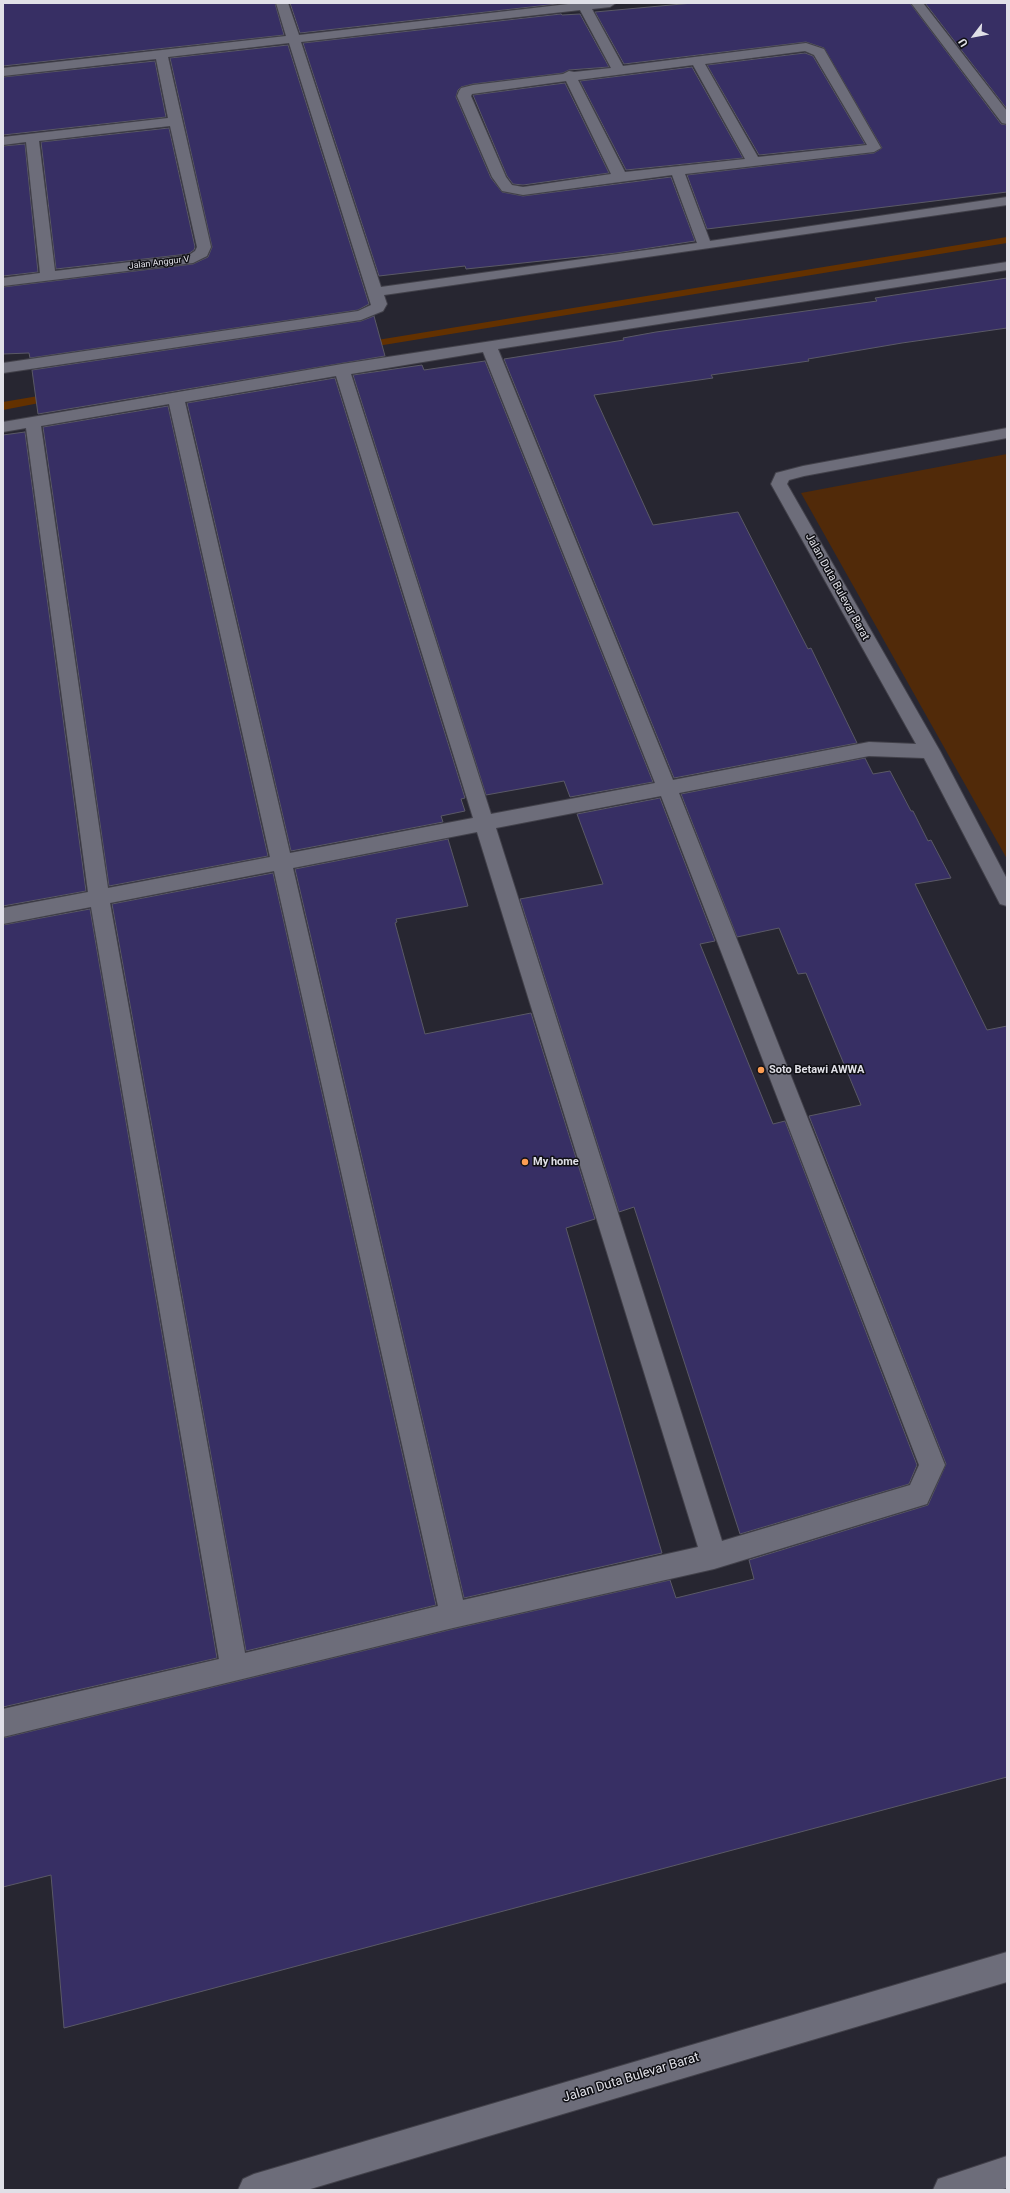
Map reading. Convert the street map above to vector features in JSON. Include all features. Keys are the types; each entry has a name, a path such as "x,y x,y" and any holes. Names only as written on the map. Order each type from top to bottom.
{"street":[{"path":"3,368 361,315 378,308 380,304 282,3"},
{"path":"3,72 610,3"},
{"path":"917,3 1007,120"},
{"path":"584,6 619,70"},
{"path":"806,48 813,49 819,52 874,145 874,148 620,177 523,191 507,188 499,177 464,96 466,92 473,88 569,75 697,61 806,48"},
{"path":"3,141 176,122 161,54"},
{"path":"697,61 754,162"},
{"path":"569,75 620,177"},
{"name":"Jalan Anggur V","path":"3,282 193,259 200,256 204,247 176,122"},
{"path":"32,138 48,276"},
{"path":"678,170 705,246"},
{"path":"375,292 705,246 1007,201"},
{"path":"3,427 342,369 1007,266"},
{"path":"3,1723 234,1669 453,1615 714,1556 918,1495 932,1464 667,788 489,346"},
{"path":"342,369 483,823 714,1556"},
{"path":"176,398 280,863 453,1615"},
{"path":"33,423 99,897 234,1669"},
{"name":"Jalan Duta Bulevar Barat","path":"1007,433 803,471 782,478 779,484 930,752 1007,898"},
{"path":"3,916 869,749 930,752"},
{"name":"Jalan Duta Bulevar Barat","path":"254,2190 1007,1967"},
{"path":"950,2190 1007,2172"}],"shaded area":[{"path":"1007,454 1007,859 801,493"}],"building":[{"path":"3,3 275,3 284,35 3,66"},
{"path":"290,3 556,3 557,4 300,33"},
{"path":"693,3 910,3 1001,124 1007,125 1007,192 707,229 687,175 874,153 882,148 824,48 806,42 624,64 595,12"},
{"path":"925,3 1007,3 1007,109"},
{"path":"561,14 580,14 609,67 569,70 563,73 473,84 461,87 458,90 456,97 491,178 502,192 523,196 671,177 695,241 617,253 466,269 465,266 379,276 303,43"},
{"path":"288,45 369,304 358,310 30,358 29,353 3,354 3,287 193,264 208,257 212,247 170,58"},
{"path":"805,53 813,56 865,144 759,155 707,65"},
{"path":"155,61 166,117 3,135 3,77"},
{"path":"692,67 743,158 626,170 580,81"},
{"path":"565,83 609,173 523,185 513,184 507,176 473,95"},
{"path":"169,128 195,247 194,250 188,254 56,269 41,142"},
{"path":"25,144 38,272 3,276 3,146"},
{"path":"1007,278 1007,328 902,343 808,359 809,361 711,375 713,378 594,395 653,525 738,512 808,649 811,648 857,743 674,778 504,359 624,340 623,338 656,332 877,301 875,298"},
{"path":"374,316 385,356 38,414 32,370 361,321"},
{"path":"485,361 653,782 570,797 564,781 486,795 353,375 422,365 424,370"},
{"path":"335,378 465,798 461,799 465,811 441,816 443,822 291,851 187,403"},
{"path":"168,406 268,856 109,886 43,427"},
{"path":"25,432 86,891 3,906 3,435"},
{"path":"865,758 873,774 890,771 928,841 931,840 951,878 915,884 987,1030 1007,1026 1007,1777 64,2028 51,1875 3,1887 3,1738 453,1629 670,1580 676,1598 754,1579 749,1560 928,1505 946,1464 809,1116 861,1105 806,973 798,974 779,928 737,937 681,794"},
{"path":"660,798 715,941 700,944 773,1124 785,1121 917,1465 909,1484 740,1534 634,1207 619,1212 520,899 603,884 577,814"},
{"path":"448,839 468,906 396,919 397,922 395,923 425,1034 531,1013 595,1219 566,1228 662,1553 464,1598 295,869"},
{"path":"273,873 436,1605 246,1651 112,904"},
{"path":"90,909 217,1658 3,1707 3,925"}],"waterway":[{"path":"359,346 1007,240"},
{"path":"3,406 56,397"}],"place":[{"name":"Soto Betawi AWWA","path":"761,1070"},
{"name":"My home","path":"525,1162"}]}
